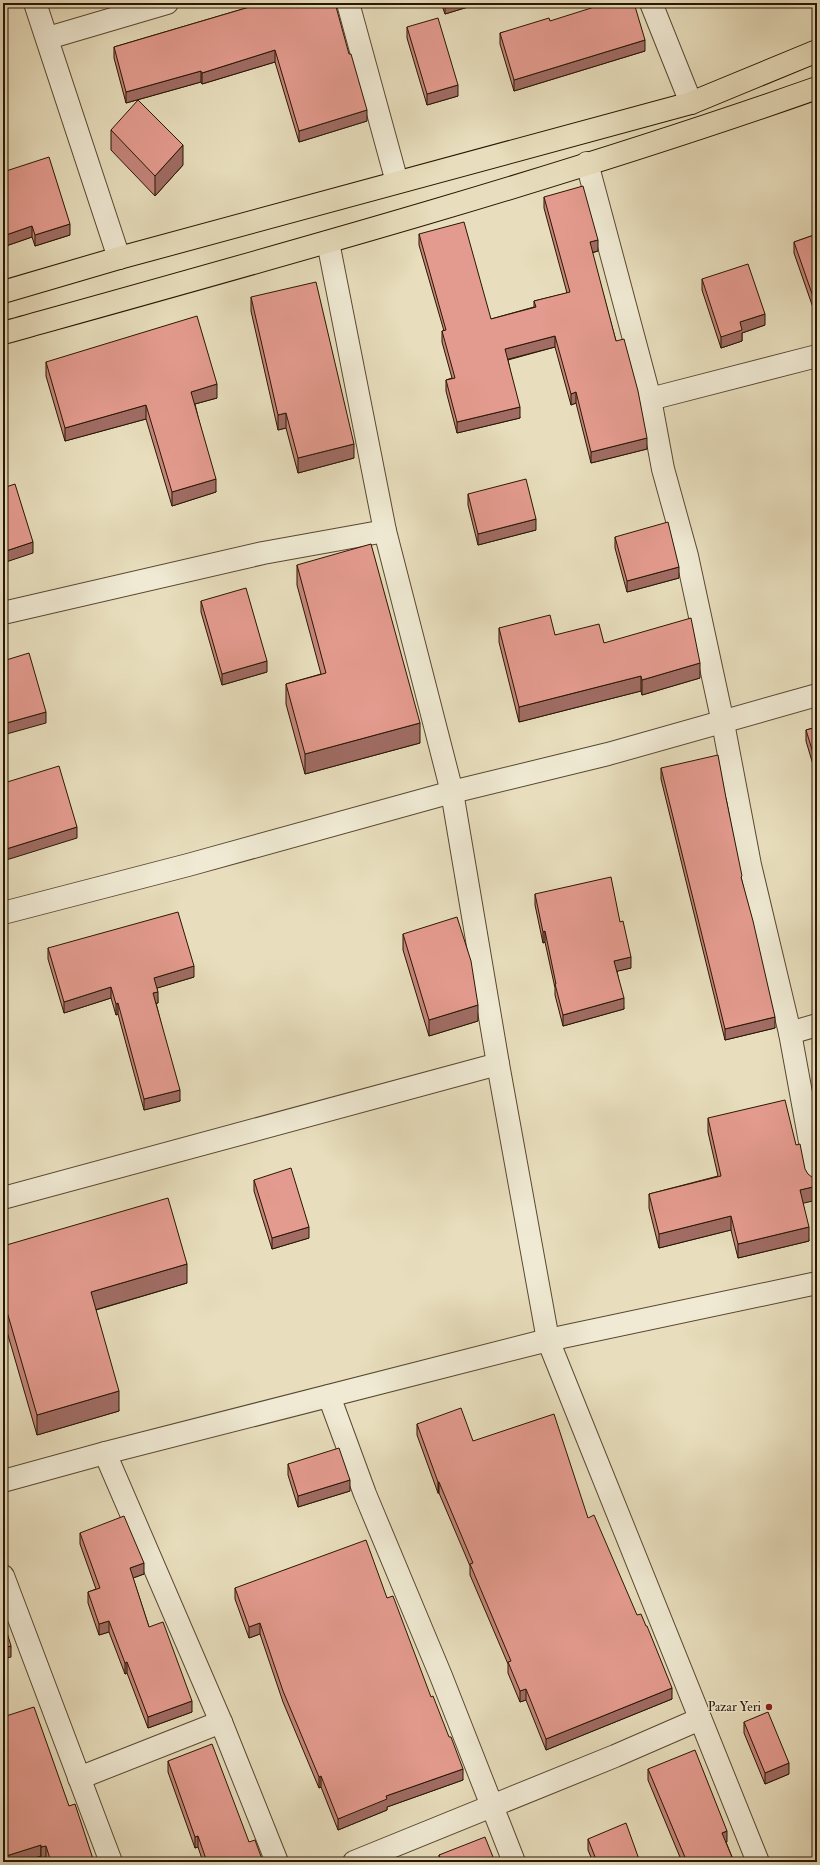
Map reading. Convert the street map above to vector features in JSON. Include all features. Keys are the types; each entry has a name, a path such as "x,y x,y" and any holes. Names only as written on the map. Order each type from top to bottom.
{"main road":[{"path":"3,292 119,258 691,103 817,51"},
{"path":"3,333 328,242 587,164 817,88"}],"street":[{"path":"35,3 48,38 119,258"},
{"path":"48,38 167,3"},
{"path":"348,3 397,182"},
{"path":"651,3 691,103"},
{"path":"587,164 650,399 663,470 687,556 723,723 750,865 790,1033 817,1180"},
{"path":"328,242 384,531 452,792 498,1064 548,1340 758,1862"},
{"path":"650,399 817,356"},
{"path":"3,614 263,553 384,531"},
{"path":"3,913 196,863 452,792 608,754 723,723 817,695"},
{"path":"790,1033 817,1025"},
{"path":"3,1198 498,1064"},
{"path":"3,1481 105,1453 548,1340 817,1283"},
{"path":"329,1396 365,1494 441,1676 491,1807 514,1862"},
{"path":"105,1453 221,1722 277,1862"},
{"path":"3,1576 111,1862"},
{"path":"354,1862 615,1756 700,1719"},
{"path":"79,1778 221,1722"}],"building":[{"path":"263,3 335,3 367,110 299,131 275,50 202,73 201,71 126,92 114,47"},
{"path":"607,3 634,3 645,40 514,80 500,33 549,18 550,21"},
{"path":"438,18 458,85 427,94 407,27"},
{"path":"138,100 183,145 155,176 111,130"},
{"path":"49,157 70,224 35,235 32,226 3,236 3,172"},
{"path":"583,186 598,240 590,242 616,341 624,339 638,391 647,438 591,452 576,392 571,394 555,336 505,349 520,407 457,422 446,380 455,378 442,331 446,330 419,234 464,222 491,319 536,307 534,301 570,292 544,197"},
{"path":"817,234 817,308 794,242"},
{"path":"748,264 765,314 740,322 742,330 721,337 702,279"},
{"path":"316,282 354,444 298,458 286,413 278,415 251,297"},
{"path":"197,316 217,384 191,392 216,479 172,492 146,405 65,428 46,362"},
{"path":"526,479 536,519 478,534 468,494"},
{"path":"15,484 33,542 3,552 3,488"},
{"path":"668,522 679,567 627,581 615,537"},
{"path":"371,544 420,723 305,754 286,684 326,673 297,565"},
{"path":"246,588 267,661 222,674 201,601"},
{"path":"550,615 555,635 599,624 604,643 691,618 700,663 642,680 641,676 519,707 499,628"},
{"path":"29,653 46,712 3,724 3,661"},
{"path":"817,727 817,766 806,730"},
{"path":"718,755 741,877 753,921 775,1017 725,1029 661,768"},
{"path":"59,766 77,827 3,850 3,781 4,783"},
{"path":"611,877 620,922 623,921 631,957 614,961 624,998 563,1015 555,984 545,931 543,932 535,894"},
{"path":"178,912 194,966 154,978 158,992 153,993 180,1090 144,1099 118,1003 116,1004 111,987 64,1002 48,948"},
{"path":"457,917 471,961 478,1005 429,1020 403,934"},
{"path":"785,1100 796,1145 800,1144 805,1169 813,1178 817,1178 817,1186 800,1190 809,1227 738,1244 731,1216 659,1234 649,1194 721,1176 708,1118"},
{"path":"291,1168 309,1227 272,1238 254,1180"},
{"path":"168,1198 187,1264 91,1292 119,1391 37,1415 3,1298 3,1246"},
{"path":"461,1408 473,1441 554,1414 588,1518 594,1515 637,1615 641,1614 647,1626 672,1688 546,1739 526,1689 520,1691 508,1662 511,1661 470,1564 473,1563 438,1482 417,1424"},
{"path":"339,1448 350,1480 298,1496 288,1464"},
{"path":"124,1516 144,1563 130,1568 149,1627 163,1622 192,1701 148,1717 127,1662 125,1663 109,1621 99,1624 88,1592 100,1588 80,1533"},
{"path":"366,1540 387,1598 393,1596 431,1697 433,1696 463,1769 386,1796 387,1799 338,1819 321,1776 319,1777 283,1691 260,1623 249,1627 235,1588"},
{"path":"3,1619 11,1646 3,1648"},
{"path":"34,1707 69,1806 75,1804 94,1862 51,1862 46,1846 41,1847 41,1845 3,1857 3,1773 7,1772 3,1761 3,1717"},
{"path":"768,1712 789,1763 765,1773 744,1722"},
{"path":"212,1744 249,1842 255,1840 263,1862 207,1862 198,1836 195,1837 168,1761"},
{"path":"695,1750 727,1831 722,1833 734,1862 687,1862 648,1769"},
{"path":"626,1823 640,1862 597,1862 588,1839"},
{"path":"485,1837 495,1862 442,1862 439,1855"}],"place":[{"name":"Pazar Yeri","path":"769,1707"}]}
